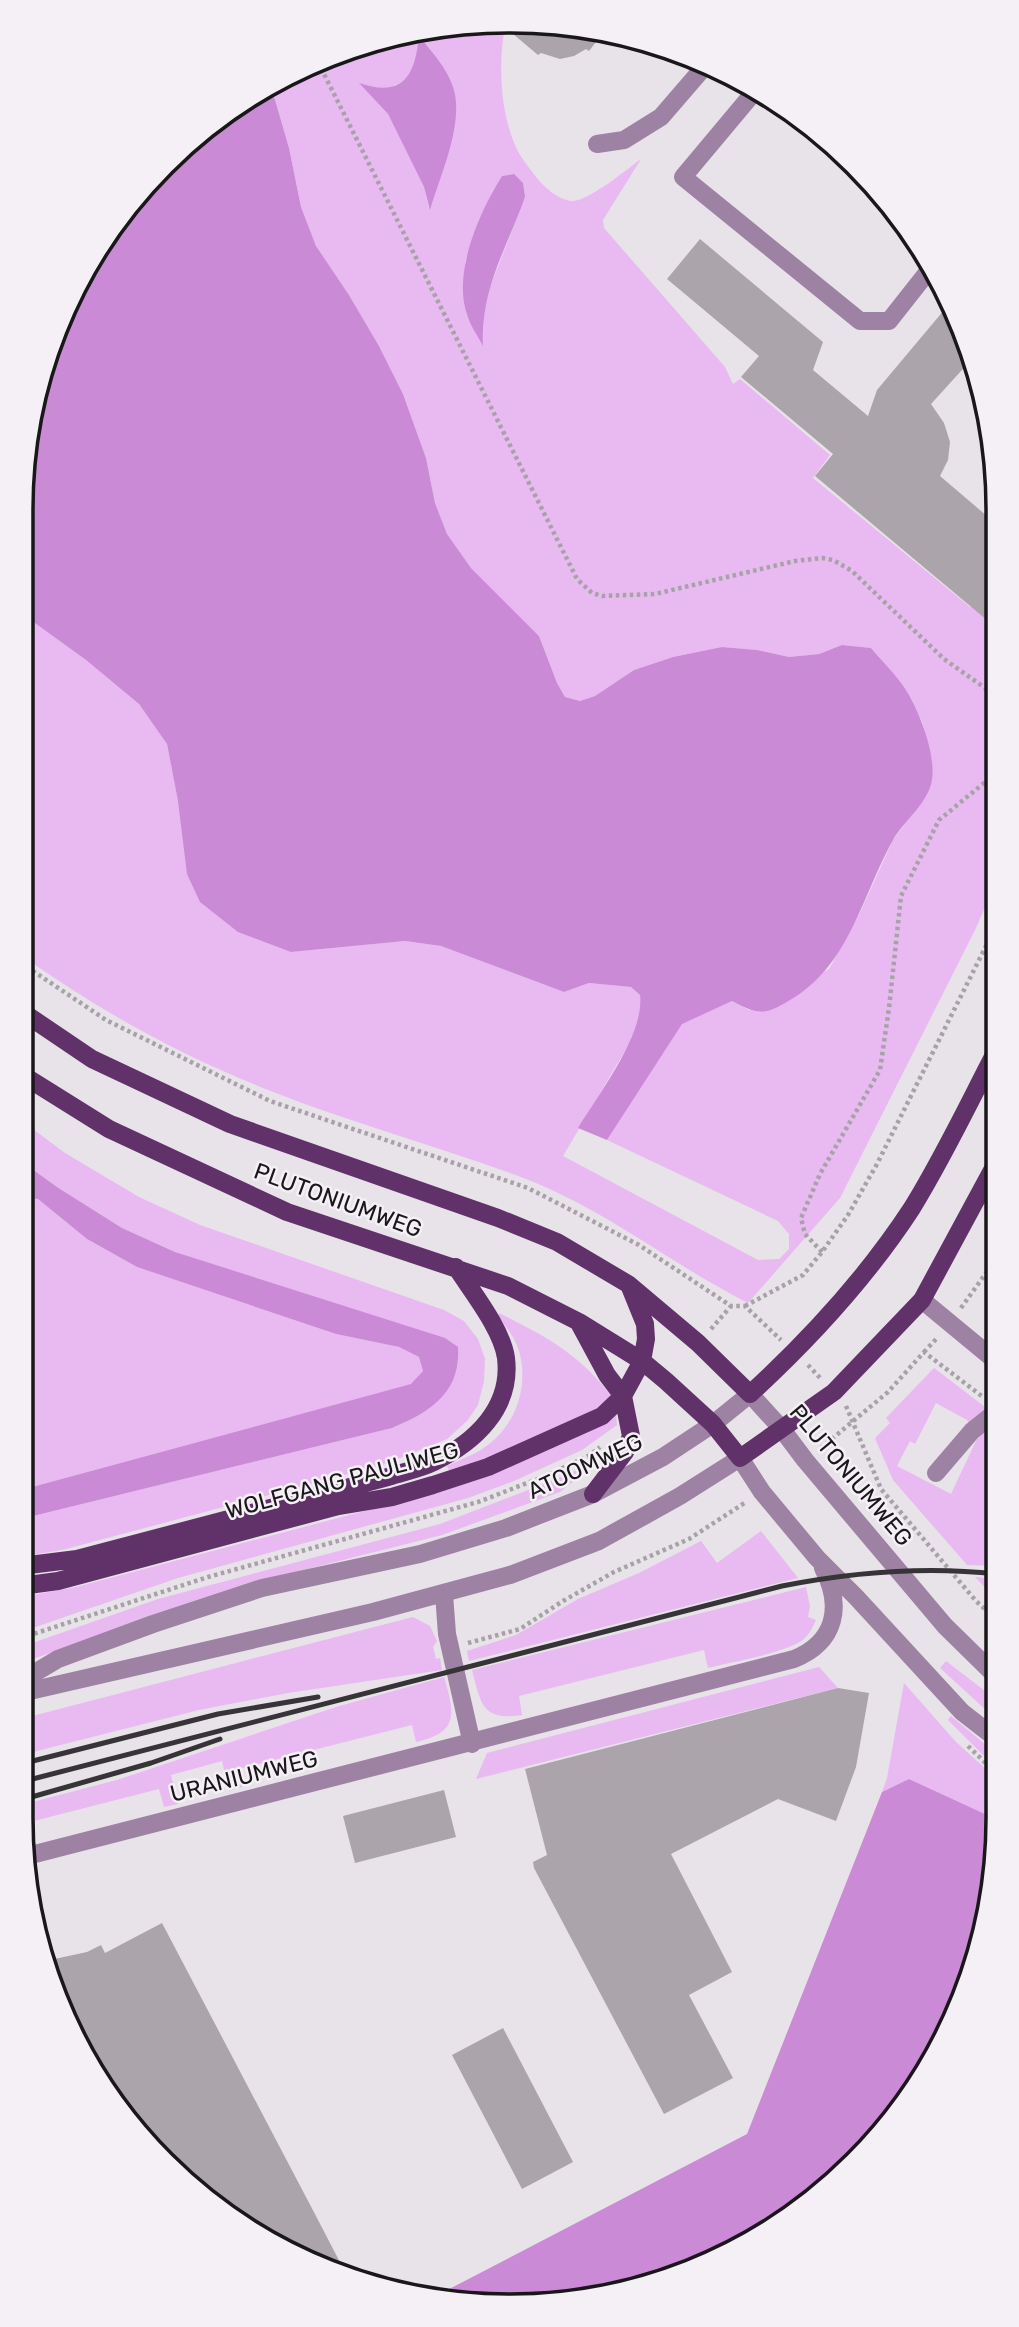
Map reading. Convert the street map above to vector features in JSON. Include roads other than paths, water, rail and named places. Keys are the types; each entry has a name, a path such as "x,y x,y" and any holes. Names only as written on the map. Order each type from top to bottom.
{"main road":[{"name":"PLUTONIUMWEG","path":"33,1019 92,1059 230,1124 498,1218 557,1242 628,1284 698,1343 750,1394"},
{"name":"ATOOMWEG","path":"750,1394 795,1353 863,1276 912,1207 986,1070"},
{"name":"PLUTONIUMWEG","path":"33,1082 109,1129 286,1212 508,1286 579,1322 642,1361 713,1424 740,1458"},
{"path":"740,1458 834,1392 922,1300 986,1182"},
{"name":"WOLFGANG PAULIWEG","path":"33,1564 77,1559 387,1477 432,1464 466,1444 488,1422 501,1398 506,1378 506,1356 482,1307 457,1267"},
{"path":"628,1284 645,1324 646,1339 642,1361"},
{"path":"579,1322 607,1375 623,1396 631,1436 625,1452 593,1494"},
{"name":"WOLFGANG PAULIWEG","path":"33,1584 58,1581 338,1506 392,1497 488,1467 602,1416 623,1396 642,1361"}],"street":[{"path":"597,144 624,141 661,117 699,73"},
{"path":"749,98 683,177 860,321 889,321 925,276"},
{"path":"922,1300 986,1354"},
{"name":"ATOOMWEG","path":"33,1674 58,1659 262,1588 420,1554 506,1528 593,1494 663,1457 713,1424 750,1394"},
{"name":"PLUTONIUMWEG","path":"750,1394 781,1427 804,1460 945,1626 986,1666"},
{"path":"936,1473 986,1413"},
{"path":"33,1690 444,1594 510,1576 599,1541 680,1496 740,1458"},
{"name":"PLUTONIUMWEG","path":"740,1458 762,1492 817,1558 962,1712 986,1731"},
{"name":"URANIUMWEG","path":"34,1854 794,1660 822,1640 831,1626 833,1596 830,1583 817,1558"},
{"path":"444,1594 450,1648 472,1744"}],"railway":[{"path":"33,1779 782,1586 889,1572 986,1573"},
{"path":"33,1761 218,1714 318,1697"},
{"path":"33,1797 151,1763 220,1739"}]}
